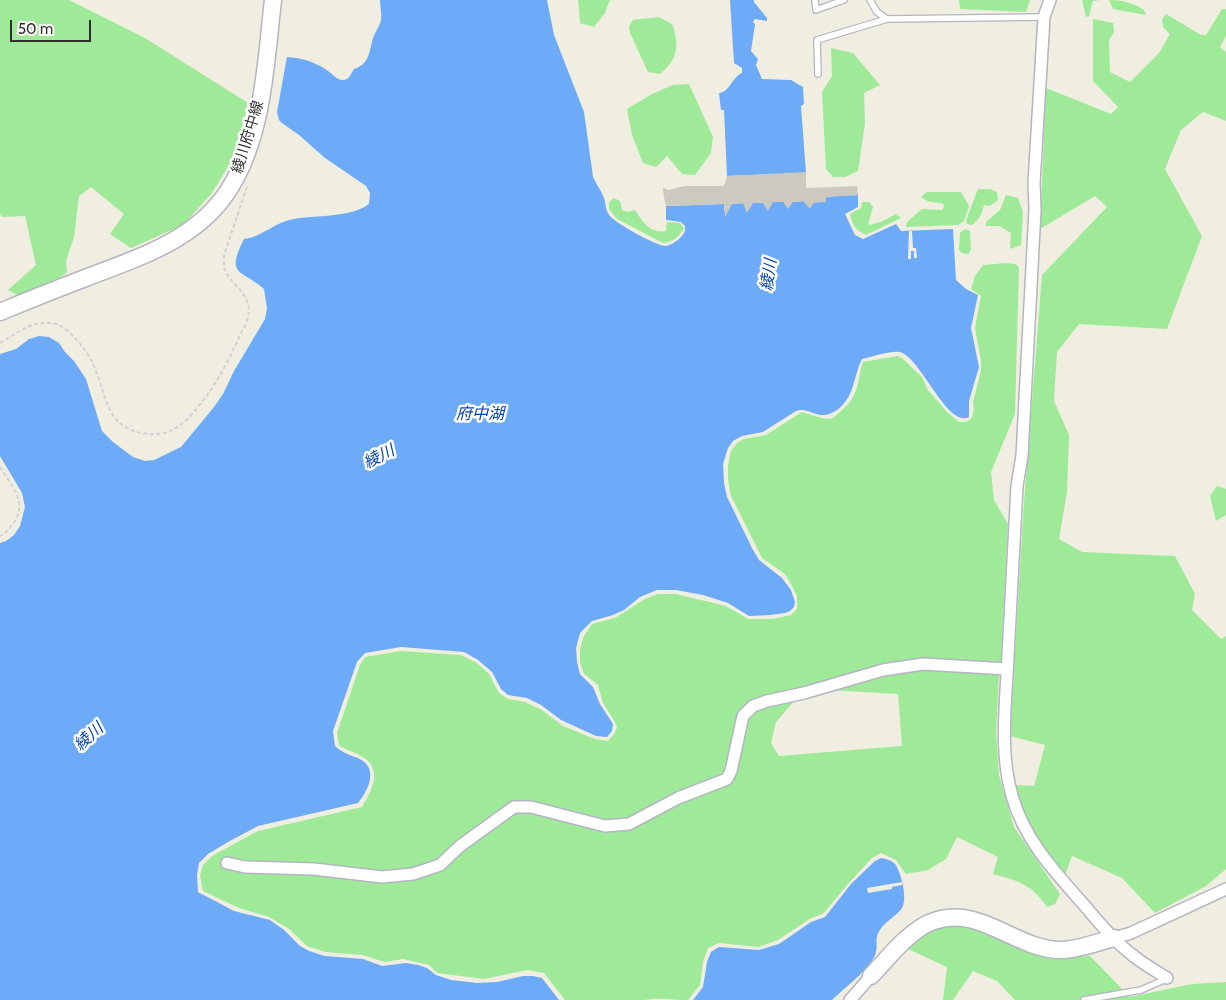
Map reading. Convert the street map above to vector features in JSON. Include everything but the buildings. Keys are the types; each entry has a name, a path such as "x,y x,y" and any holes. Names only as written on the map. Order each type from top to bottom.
{"main road":[{"name":"綾川府中線","path":"0,312 142,257 168,245 190,230 218,203 234,182 255,126 261,96 273,0"},
{"path":"871,976 914,932 933,921 950,918 978,920 1035,946 1062,950 1114,938"}],"street":[{"path":"1050,0 1044,17 1034,183 1035,210 1022,456 1017,486 1007,669 1004,734 1006,766 1012,795 1018,812 1030,839 1044,860 1114,938 1134,957 1167,978"},
{"path":"227,863 246,867 314,870 382,877 413,874 440,865 460,846 514,807 531,807 605,826 629,824 678,798 727,779 732,770 744,716 753,706 767,700 804,693 883,670 923,664 1007,669"},
{"path":"1114,938 1131,933 1226,889"},
{"path":"850,1000 871,976"}],"lane":[{"path":"815,0 816,10 844,0"},
{"path":"870,0 877,12 887,19"},
{"path":"818,74 817,40 887,19 1044,17"},
{"path":"1084,1000 1141,990 1167,978"}],"path":[{"path":"0,343 30,325 56,324 68,331 79,342 95,368 108,408 120,423 137,432 156,434 172,431 182,425 214,387 249,316 248,304 244,293 229,276 224,266 224,256 231,236"},
{"path":"0,467 16,494 20,506 17,519 5,534 0,536"}],"green space":[{"path":"0,0 69,0 145,38 248,103 235,155 212,193 183,225 131,248 110,234 124,214 91,187 79,196 74,237 66,261 67,272 51,285 17,295 8,290 36,265 25,216 2,217 0,214"},
{"path":"578,0 610,0 605,13 594,27 580,23"},
{"path":"959,0 1030,0 1026,12 960,9"},
{"path":"1082,0 1100,0 1093,1 1089,16 1086,17"},
{"path":"1109,0 1132,4 1144,10 1146,15 1113,9"},
{"path":"1222,9 1226,9 1226,36 1220,47 1226,52 1226,121 1203,112 1181,130 1165,169 1202,236 1167,329 1079,324 1057,352 1054,401 1069,435 1067,492 1059,539 1082,552 1175,556 1195,594 1192,610 1221,639 1226,636 1226,869 1206,886 1155,913 1122,878 1072,856 1064,878 1040,848 1026,819 1016,785 1034,786 1045,745 1010,736 1024,502 1042,275 1107,207 1095,196 1040,229 1046,88 1111,114 1118,107 1093,81 1093,19 1113,23 1114,32 1109,40 1110,72 1130,82 1159,53 1170,34 1163,27 1162,19 1166,14 1201,35 1206,35"},
{"path":"659,17 672,24 676,39 674,57 660,74 648,72 629,27 633,20"},
{"path":"831,48 853,53 880,85 864,93 865,123 858,171 845,177 833,177 826,169 822,92 832,76"},
{"path":"689,84 713,137 711,153 695,175 682,174 667,156 656,167 643,163 632,135 627,109 652,94 673,85"},
{"path":"978,189 990,189 997,192 998,200 990,206 984,205 977,221 972,225 967,224 966,220"},
{"path":"927,192 961,192 969,206 964,221 958,225 906,227 907,222 922,209 943,210 944,204 927,201 921,197"},
{"path":"1006,195 1018,198 1023,212 1021,245 1010,249 1011,233 999,226 986,226 986,222 1000,210"},
{"path":"614,198 620,201 622,210 627,212 635,210 647,226 655,231 666,231 667,222 680,223 684,228 670,242 663,243 617,219 609,209 609,202"},
{"path":"862,202 869,202 873,207 868,225 881,222 896,214 901,218 866,235 855,227 850,214 861,208"},
{"path":"965,229 970,231 971,250 968,254 962,253 959,250 960,233"},
{"path":"1005,263 1015,264 1019,267 1015,414 991,472 994,500 1008,524 1001,662 995,665 993,672 999,676 996,732 999,775 1014,827 1060,894 1055,904 1047,907 1024,884 993,874 998,857 957,837 946,859 928,870 906,874 896,860 881,853 872,858 823,914 811,918 778,940 759,947 719,943 708,948 703,962 700,985 688,1000 565,1000 544,973 527,970 484,979 437,973 429,965 403,959 385,962 362,955 325,952 307,946 289,929 269,917 239,908 203,891 200,876 203,865 212,856 258,831 362,807 372,788 373,769 364,758 339,745 337,733 360,665 365,657 401,651 461,655 477,663 489,674 499,693 508,699 525,702 542,710 563,726 595,739 608,741 617,728 615,722 603,703 598,685 584,674 580,662 580,649 584,636 592,624 615,618 645,599 658,594 676,594 726,606 748,619 773,619 791,615 797,609 797,596 791,584 785,574 762,558 731,496 728,465 731,451 737,443 744,439 766,435 802,412 831,419 853,397 857,389 863,362 897,356 902,358 922,377 928,390 947,412 959,422 966,422 971,419 974,410 973,402 981,371 975,328 981,296 971,289 975,276 983,265","holes":["829,690 898,694 902,746 779,756 771,743 776,722 796,699"]},
{"path":"1217,486 1226,489 1226,515 1216,521 1210,496"},
{"path":"945,924 973,924 1051,959 1090,956 1130,997 1192,984 1226,982 1226,1000 1015,1000 997,981 973,971 953,1000 943,1000 947,967 906,948 926,931"}],"water":[{"name":"府中湖","path":"380,0 547,0 554,35 584,112 593,177 604,198 607,212 620,224 636,234 660,245 672,244 685,232 685,226 681,222 666,220 666,206 724,204 724,211 727,211 729,204 745,203 746,209 750,203 765,203 767,208 771,202 785,202 787,207 791,202 806,201 810,207 819,200 831,196 845,195 858,195 858,207 845,214 855,235 863,239 896,224 901,231 953,229 956,280 966,289 978,295 971,328 979,367 969,401 969,417 961,418 952,412 943,403 917,367 908,357 900,352 886,353 862,359 850,393 843,405 837,410 823,415 799,410 763,432 742,436 733,441 728,448 723,464 727,497 759,560 782,578 791,590 795,602 794,607 790,611 771,615 749,616 728,603 703,595 676,590 657,590 640,597 624,610 592,621 580,633 576,648 577,662 580,674 593,687 600,704 613,724 612,731 607,737 596,736 561,720 541,705 527,698 508,695 501,689 492,672 478,660 464,652 401,647 365,653 357,662 333,731 335,746 345,753 359,758 370,771 370,782 358,803 258,826 208,854 199,863 197,875 198,892 234,911 270,920 284,930 300,946 309,951 325,956 363,959 382,966 406,963 418,965 427,968 436,975 451,980 477,983 533,976 542,978 559,1000 0,1000 0,543 14,535 20,526 25,507 22,493 0,456 0,354 16,349 29,339 39,336 49,337 59,343 86,379 102,431 113,442 133,457 145,461 154,460 181,447 223,394 234,371 265,319 267,308 264,289 239,271 236,266 236,260 244,239 251,238 281,223 294,219 343,214 369,204 370,193 366,186 325,158 282,123 277,112 287,57 303,59 314,63 342,80 348,78 354,69 363,64 368,56 380,22"},
{"path":"730,0 754,0 767,18 767,21 755,19 753,22 755,24 751,51 758,59 756,65 762,79 791,80 803,87 804,104 801,106 806,173 727,176 724,110 721,110 719,93 726,90 742,73 742,68 734,63"},
{"path":"881,858 892,862 897,868 903,886 904,904 900,911 878,933 876,952 869,965 832,1000 693,1000 703,987 707,962 711,952 719,947 759,950 779,944 811,922 825,917 851,884 875,861"}],"pier":[{"path":"909,231 912,231 913,248 916,248 917,258 914,258 914,251 911,251 911,259 908,259"},
{"path":"902,882 902,885 892,887 892,889 868,893 867,888"}],"water label":[{"name":"綾川","path":"769,275"},
{"name":"綾川","path":"379,457"},
{"name":"綾川","path":"89,737"}]}
